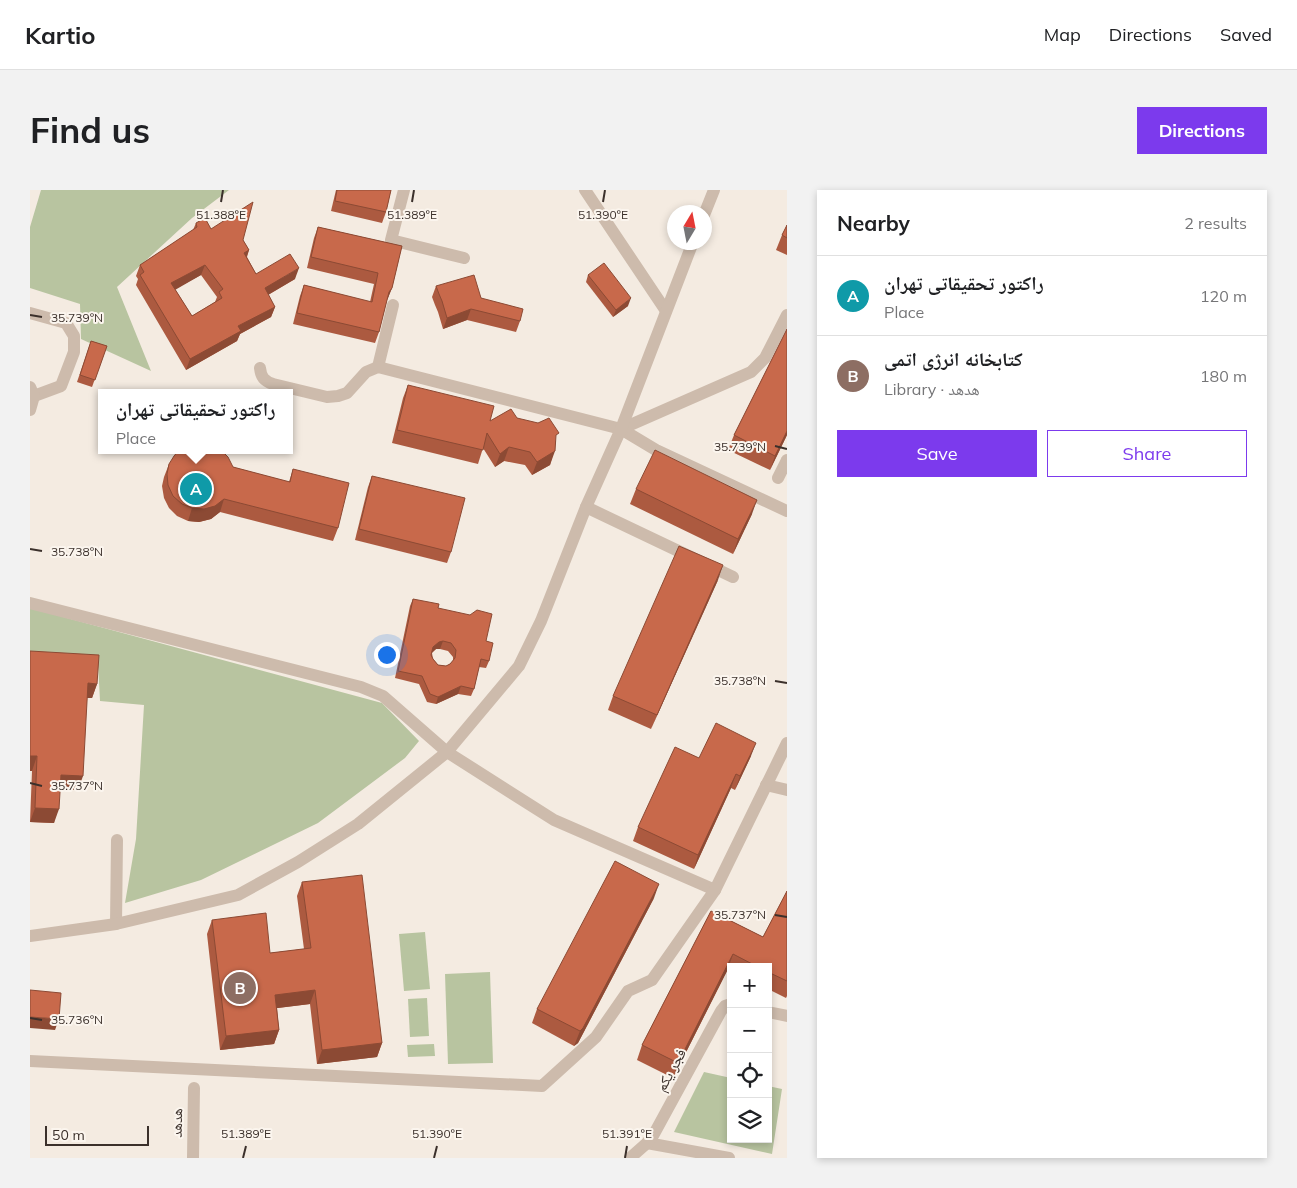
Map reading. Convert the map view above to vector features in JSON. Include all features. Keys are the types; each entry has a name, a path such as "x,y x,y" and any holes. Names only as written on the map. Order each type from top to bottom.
{"street":[{"path":"404,190 392,240 464,258"},
{"path":"585,190 666,311"},
{"path":"708,205 714,190"},
{"path":"30,936 116,924 238,895 298,862 358,824 447,752 519,666 541,620 586,507 621,429 690,250"},
{"path":"378,367 393,305"},
{"path":"30,313 66,323 74,336 74,352 61,386 32,391 30,410"},
{"path":"621,429 750,372 764,358 787,314"},
{"path":"260,368 260,375 266,381 327,397 338,396 347,392 366,372 378,367 621,429 656,450 787,511"},
{"path":"778,478 787,460"},
{"path":"586,507 733,577"},
{"path":"30,603 361,687 383,696 447,752 554,820 715,890"},
{"path":"30,1061 542,1086 596,1037 628,991 652,980 715,890 787,743"},
{"path":"766,785 787,790"},
{"path":"116,924 117,840"},
{"name":"فجر یکم","path":"630,1158 648,1143 726,1008"},
{"path":"772,1013 787,1016"},
{"name":"هدهد","path":"193,1158 194,1088"},
{"path":"648,1143 729,1158"}],"green space":[{"path":"41,190 229,190 192,218 117,287 151,371 81,339 80,304 30,288 30,227"},
{"path":"30,608 382,703 419,741 405,758 318,823 201,880 125,903 136,839 144,705 100,701 98,663 30,661"},
{"path":"425,932 430,989 404,991 399,934"},
{"path":"490,972 493,1063 448,1064 445,974"},
{"path":"427,998 429,1036 410,1037 408,999"},
{"path":"434,1044 435,1056 408,1057 407,1045"},
{"path":"704,1072 727,1077 727,1143 772,1143 772,1087 782,1089 772,1154 674,1132"}],"building":[{"path":"337,190 391,190 386,212 335,201"},
{"path":"253,202 243,240 249,250 244,253 256,274 290,254 299,268 265,288 275,307 238,326 241,331 190,359 140,275 144,272 140,265 197,227 196,223 205,218 211,229","holes":["205,265 223,289 219,292 222,298 192,316 171,283"]},
{"path":"787,225 787,238 782,235"},
{"path":"318,227 402,246 379,332 297,313 304,285 372,302 378,273 311,257"},
{"path":"604,263 631,298 616,310 588,275"},
{"path":"474,275 481,298 523,309 520,321 471,309 447,318 436,286"},
{"path":"787,329 787,431 775,456 734,435"},
{"path":"91,341 107,346 95,380 80,375"},
{"path":"408,385 494,406 490,421 511,409 517,418 538,423 549,418 559,433 556,435 555,451 537,462 530,452 509,447 500,454 487,433 483,450 397,430"},
{"path":"655,450 757,500 738,539 636,489"},
{"path":"176,454 225,454 233,467 290,482 293,469 349,483 338,528 224,499 215,506 204,509 192,508 182,504 173,496 168,485 167,474 169,464"},
{"path":"372,476 465,498 451,552 359,529"},
{"path":"679,546 723,565 657,715 613,696"},
{"path":"413,599 439,604 438,608 470,615 477,610 492,614 486,641 493,643 489,661 481,659 474,689 461,686 438,697 430,694 422,676 398,671","holes":["443,641 451,643 456,650 455,658 446,666 438,665 431,655 433,647"]},
{"path":"30,651 99,655 97,684 88,683 83,776 61,775 59,809 35,808 37,756 30,756"},
{"path":"716,723 756,743 740,776 736,774 698,855 638,827 675,747 699,758"},
{"path":"615,861 659,884 580,1031 537,1009"},
{"path":"362,875 382,1043 322,1050 315,990 275,995 279,1030 226,1036 212,920 266,913 270,953 311,948 302,882"},
{"path":"787,891 787,981 772,974 772,963 750,963 733,954 678,1063 642,1045 711,911 763,937"},
{"path":"30,990 61,993 59,1019 30,1017"}],"place":[{"name":"راکتور تحقیقاتی تهران","path":"196,489"},
{"name":"کتابخانه انرژی اتمی","path":"240,988"}]}
